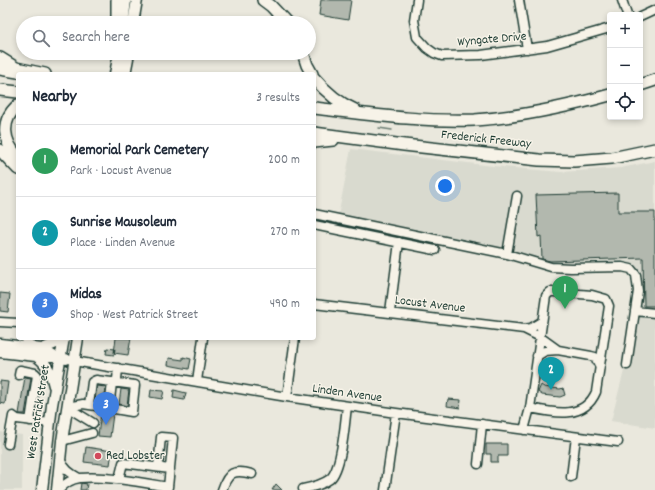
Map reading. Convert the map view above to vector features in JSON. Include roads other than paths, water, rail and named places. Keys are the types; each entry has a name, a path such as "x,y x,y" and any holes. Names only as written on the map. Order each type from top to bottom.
{"highway":[{"path":"117,0 117,16"},
{"path":"263,0 272,6 281,16"},
{"path":"0,58 16,68 35,72"},
{"path":"305,60 311,72"},
{"path":"0,69 22,72"},
{"path":"316,80 329,93 347,106 367,114"},
{"path":"643,84 655,80"},
{"path":"0,90 16,92"},
{"name":"Frederick Freeway","path":"316,108 419,119 487,119 529,114 573,105 607,96"},
{"path":"16,107 9,116 5,130 8,144 16,154"},
{"name":"Frederick Freeway","path":"316,133 404,145 540,160 574,161 612,158 655,149"},
{"path":"316,142 348,140 404,145"},
{"path":"0,150 16,167"}],"main road":[{"path":"124,16 126,0"},
{"path":"134,16 137,0"},
{"path":"115,72 118,60"},
{"path":"125,72 128,60"},
{"path":"37,351 54,344 58,340"},
{"name":"West Patrick Street","path":"42,490 55,390 57,357 63,340"},
{"name":"West Patrick Street","path":"58,490 62,441 78,340"},
{"path":"2,347 37,351 74,361"},
{"path":"37,351 48,368 55,390"}],"street":[{"name":"Wyngate Drive","path":"417,0 414,20 417,37 434,53 442,56 481,55 527,49 560,43 607,29"},
{"path":"519,0 527,49"},
{"path":"622,0 626,12"},
{"path":"643,16 655,10"},
{"path":"507,254 517,196"},
{"path":"316,214 507,254 551,266 571,268 622,267 631,269 636,275 638,284 627,365"},
{"path":"316,225 434,250"},
{"path":"390,312 399,242"},
{"path":"524,430 530,408 544,300 547,294 550,292 592,296 606,299 609,306 596,392 593,399 582,408 565,414 530,408"},
{"name":"Locust Avenue","path":"316,304 524,329 531,328 541,322"},
{"path":"635,311 655,313"},
{"path":"0,322 16,324"},
{"path":"524,329 540,337 558,350"},
{"path":"2,347 14,343 17,340"},
{"path":"27,340 37,351"},
{"path":"197,381 203,340"},
{"path":"287,397 295,340"},
{"path":"537,356 541,352 558,350 594,357 599,365"},
{"name":"Linden Avenue","path":"74,361 85,364 115,366 287,397 347,406 618,442"},
{"path":"109,408 112,384 117,380 115,366"},
{"path":"20,374 20,370 35,373 37,375 30,421"},
{"path":"67,407 83,404 89,405 109,408 132,412 135,385 96,380 92,382 89,405"},
{"path":"304,489 318,486 331,478 339,462 347,406"},
{"path":"67,407 93,423"},
{"path":"385,490 396,413"},
{"path":"8,444 13,416 17,419 50,423"},
{"path":"478,464 482,424"},
{"path":"62,441 92,433"},
{"path":"571,477 576,436"},
{"path":"58,490 65,484 79,478 119,480 168,487 173,438 161,437 158,468"},
{"path":"60,459 67,471 79,478"},
{"path":"119,480 123,463 170,469"},
{"path":"222,490 229,475 234,472 241,471 252,474"}],"waterway":[{"path":"379,128 392,130"}],"place":[{"name":"Memorial Park Cemetery","path":"565,309"},
{"name":"Sunrise Mausoleum","path":"551,390"},
{"name":"Midas","path":"106,425"},
{"name":"Red Lobster","path":"98,456"}]}
